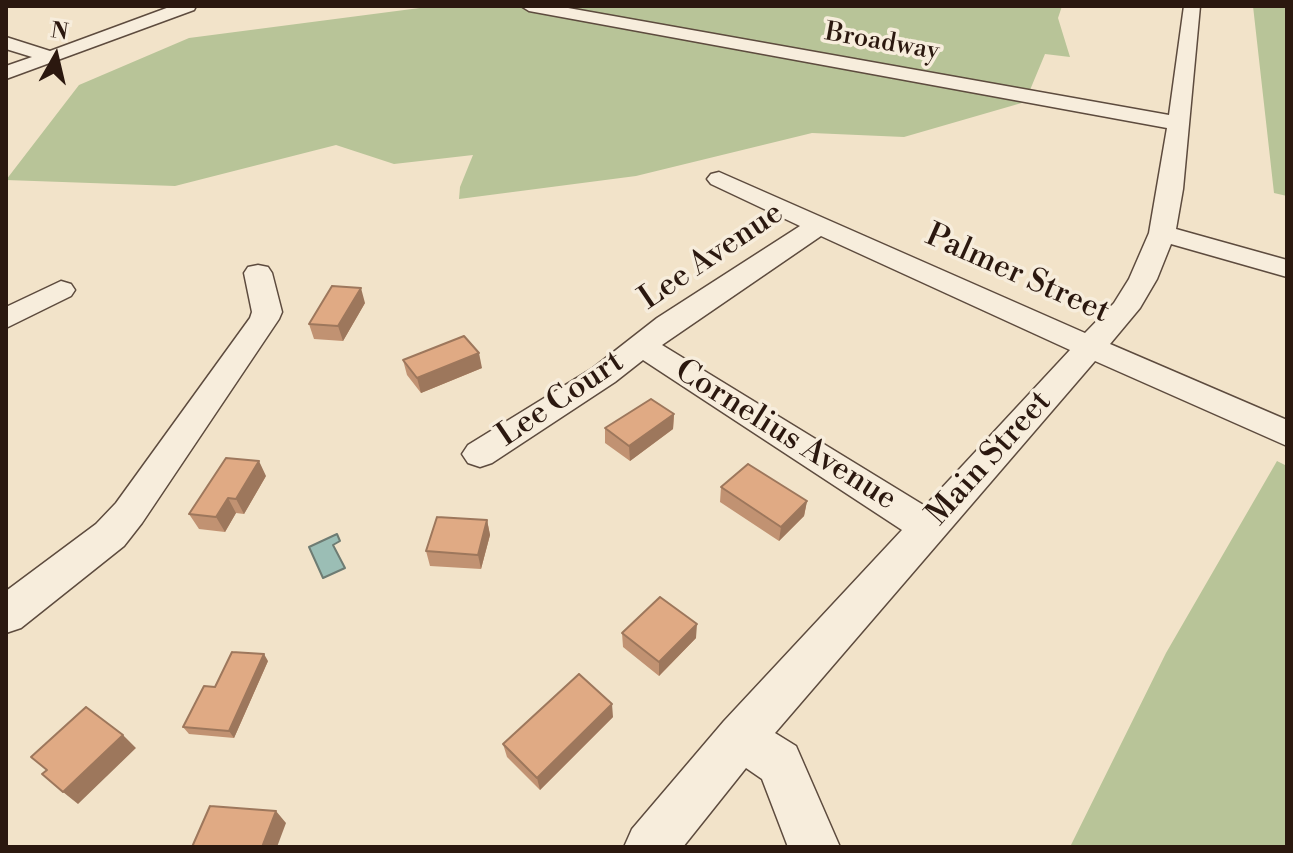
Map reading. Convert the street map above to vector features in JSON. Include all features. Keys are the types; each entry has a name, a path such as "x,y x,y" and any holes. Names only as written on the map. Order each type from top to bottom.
{"street":[{"path":"6,73 188,6"},
{"name":"Broadway","path":"529,6 1178,123"},
{"name":"Main Street","path":"650,847 741,737 1091,348 1137,289 1162,233 1171,189 1192,6"},
{"path":"6,43 51,57"},
{"name":"Palmer Street","path":"719,179 1287,434"},
{"name":"Lee Avenue","path":"642,346 668,325 821,224"},
{"path":"1162,233 1287,269"},
{"path":"6,615 110,535 129,513 264,319 267,312 258,273"},
{"path":"7,318 61,290"},
{"name":"Lee Court","path":"480,454 604,375 642,346"},
{"name":"Cornelius Avenue","path":"642,346 928,527"},
{"path":"741,737 779,763 814,847"}],"green space":[{"path":"435,6 1062,6 1058,18 1070,57 1045,54 1025,102 904,137 812,133 636,176 459,199 460,187 473,155 394,164 336,145 175,186 6,180 79,85 189,38"},
{"path":"1253,6 1287,6 1287,196 1274,193"},
{"path":"1277,461 1287,466 1287,847 1070,847 1166,653"}],"water":[{"path":"337,534 340,541 333,545 345,568 323,578 309,547"}],"building":[{"path":"332,286 361,288 338,326 309,324"},
{"path":"464,336 479,353 417,378 403,360"},
{"path":"651,399 674,414 629,446 605,428"},
{"path":"226,458 259,461 236,499 228,498 216,517 189,514"},
{"path":"748,464 807,501 781,527 721,487"},
{"path":"437,517 487,520 478,555 426,551"},
{"path":"660,597 697,624 659,662 622,633"},
{"path":"232,652 264,654 229,731 183,727 204,686 215,687"},
{"path":"579,674 612,704 537,778 503,744"},
{"path":"86,707 123,735 63,792 42,774 47,770 31,757"},
{"path":"210,806 276,811 262,847 192,847"}]}
